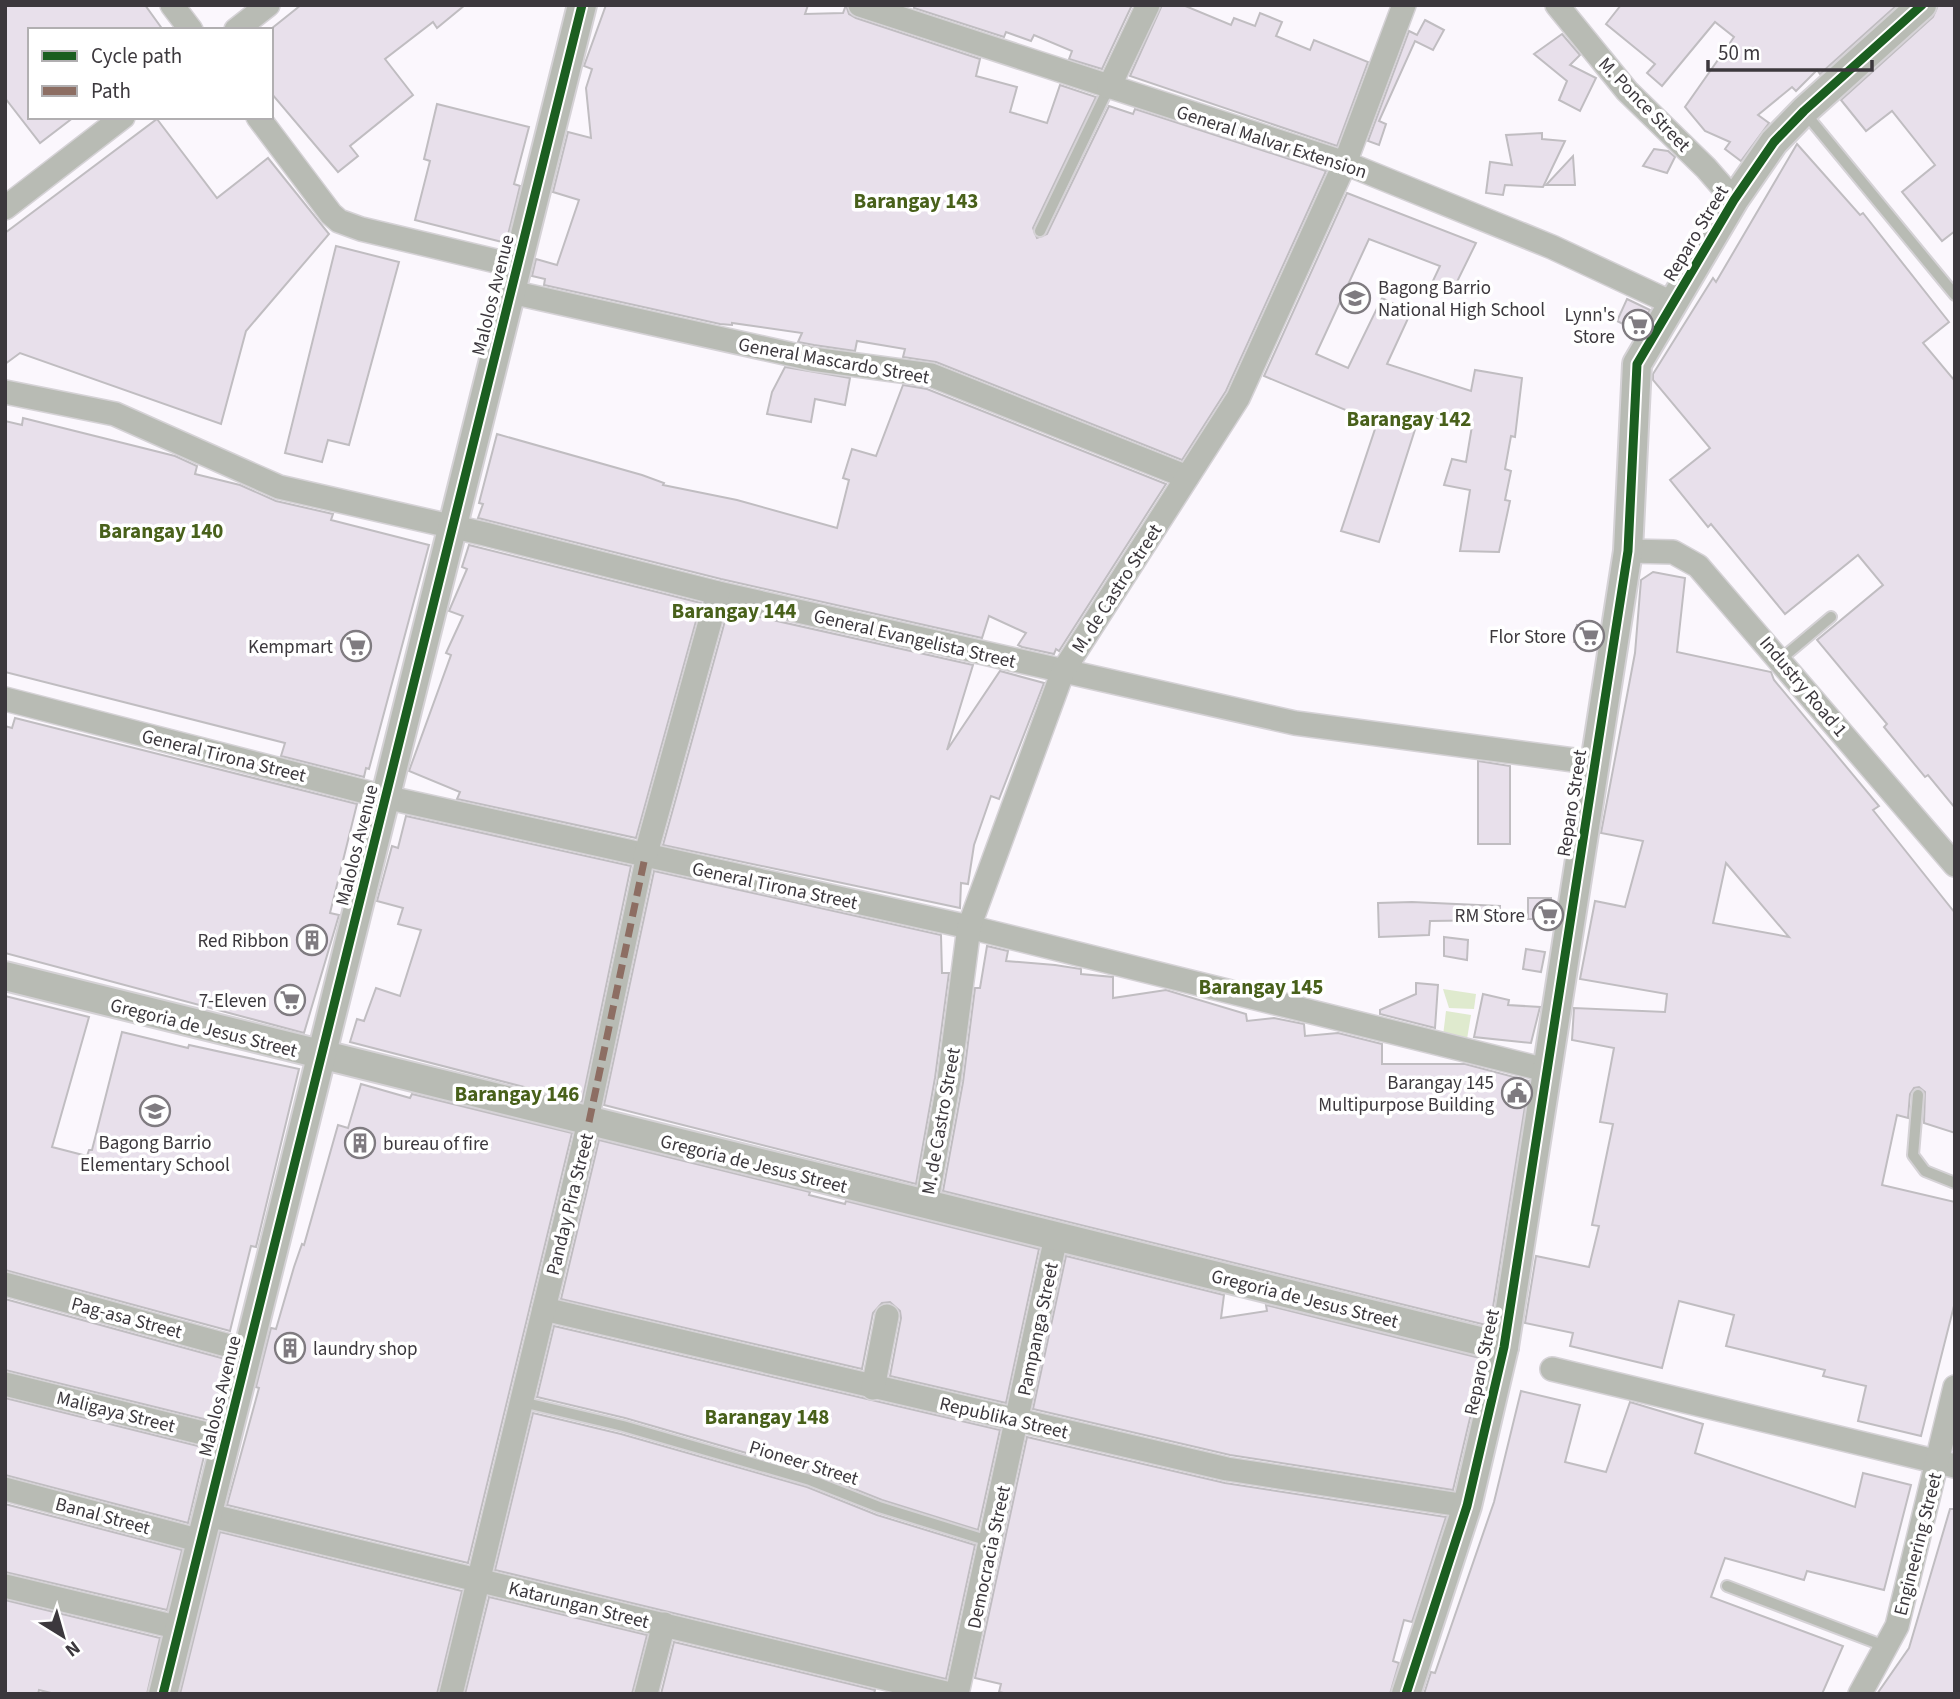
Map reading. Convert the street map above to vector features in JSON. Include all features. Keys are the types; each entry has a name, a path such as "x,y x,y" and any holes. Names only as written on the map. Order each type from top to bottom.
{"street":[{"path":"172,5 189,28"},
{"path":"239,28 268,5"},
{"name":"Malolos Avenue","path":"163,1694 582,5"},
{"name":"General Malvar Extension","path":"860,5 1345,163 1552,247 1674,304"},
{"path":"1109,88 1148,5"},
{"name":"M. de Castro Street","path":"926,1205 949,1080 969,927 1063,671 1237,398 1345,163 1404,5"},
{"name":"M. Ponce Street","path":"1557,5 1627,91 1706,167 1734,200"},
{"name":"Reparo Street","path":"1406,1694 1467,1506 1504,1347 1628,551 1634,373 1642,354 1734,200 1774,142 1804,111 1922,5"},
{"path":"5,208 120,119"},
{"name":"General Mascardo Street","path":"260,119 339,221 514,279 812,359 931,375 1187,477"},
{"name":"General Evangelista Street","path":"5,392 115,414 279,487 718,593 1296,723 1596,763"},
{"name":"Industry Road 1","path":"1628,551 1673,552 1689,559 1782,659 1955,864"},
{"name":"Panday Pira Street","path":"451,1694 589,1122 645,857 718,593"},
{"name":"General Tirona Street","path":"5,699 385,797 969,927 1546,1070"},
{"name":"Gregoria de Jesus Street","path":"5,976 322,1057 1504,1347"},
{"name":"Pampanga Street","path":"1018,1420 1056,1237"},
{"name":"Pag-asa Street","path":"5,1284 248,1351"},
{"name":"Republika Street","path":"544,1309 1227,1469 1467,1506"},
{"path":"873,1388 887,1316"},
{"path":"1552,1369 1946,1464"},
{"name":"Maligaya Street","path":"5,1384 227,1439"},
{"name":"Engineering Street","path":"1860,1694 1897,1626 1946,1464 1955,1387"},
{"name":"Democracia Street","path":"957,1694 1018,1420"},
{"name":"Banal Street","path":"5,1489 204,1528"},
{"name":"Katarungan Street","path":"204,1528 479,1580 664,1624 887,1686 950,1694"},
{"path":"5,1586 180,1628"},
{"path":"646,1694 664,1624"}],"lane":[{"path":"1040,231 1109,88"},
{"path":"1804,111 1955,295"},
{"path":"1782,659 1831,617"},
{"path":"1918,1095 1913,1155 1925,1171 1955,1183"},
{"name":"Pioneer Street","path":"522,1402 622,1426 800,1478 860,1497 879,1507 992,1542"},
{"path":"1727,1587 1887,1647"}],"green space":[{"path":"1443,989 1476,994 1474,1009 1449,1008"},
{"path":"1446,1011 1471,1015 1467,1039 1443,1036"}],"building":[{"path":"5,5 145,5 162,28 28,28 28,119 71,119 40,143 5,98"},
{"path":"301,5 465,5 437,28 433,22 385,59 413,95 350,146 358,156 338,172 273,95 272,28"},
{"path":"606,5 808,5 805,14 843,13 846,5 849,14 856,18 980,59 976,76 1017,87 1010,112 1047,123 1060,85 1096,97 1033,228 1037,238 1047,234 1109,106 1133,114 1135,109 1326,171 1226,391 1182,460 936,362 903,357 905,349 857,341 855,351 798,342 802,333 732,323 720,324 544,285 545,279 532,276 536,259 557,265 579,200 553,192 568,132 591,138 586,88 592,69 584,66"},
{"path":"914,5 1132,5 1102,69 1069,59 1072,51 1034,35 1031,41 1006,32 1004,37 914,8"},
{"path":"1162,5 1183,5 1231,25 1234,18 1255,26 1260,13 1282,22 1276,36 1310,50 1314,40 1368,62 1337,146 1130,76"},
{"path":"1621,5 1897,5 1820,74 1817,70 1796,91 1792,87 1758,115 1769,123 1741,161 1725,149 1730,142 1705,131 1685,107 1734,37 1715,22 1662,86 1647,73 1655,64 1606,24"},
{"path":"1938,5 1955,5 1955,231 1942,241 1902,192 1935,165 1892,111 1866,131 1841,100 1933,17"},
{"path":"1425,20 1444,30 1433,50 1415,41 1379,121 1386,124 1379,145 1368,141 1409,31 1417,35"},
{"path":"1562,34 1580,55 1570,65 1596,78 1580,111 1559,100 1567,81 1534,54"},
{"path":"437,104 529,127 514,184 520,186 506,243 415,220 430,161 424,159"},
{"path":"157,119 217,198 268,158 329,234 246,331 221,424 20,353 5,364 5,233"},
{"path":"1542,133 1542,139 1565,141 1543,187 1505,185 1503,195 1486,193 1490,162 1512,165 1506,135"},
{"path":"1797,144 1860,215 1863,213 1949,322 1923,343 1955,381 1955,808 1928,775 1925,777 1884,727 1887,724 1817,640 1883,585 1858,555 1785,614 1711,524 1708,527 1670,480 1710,448 1653,380 1653,374 1713,278 1716,282"},
{"path":"1654,149 1668,151 1675,157 1667,173 1643,166"},
{"path":"1573,156 1575,185 1546,185"},
{"path":"1347,193 1476,243 1451,294 1431,285 1440,266 1369,239 1316,354 1348,368 1382,298 1411,312 1387,364 1471,391 1475,370 1522,378 1515,437 1511,436 1505,469 1511,471 1505,500 1510,501 1499,552 1460,551 1470,490 1444,485 1452,459 1466,462 1472,426 1420,414 1379,542 1341,531 1377,423 1264,376"},
{"path":"336,246 399,262 349,445 328,440 322,462 285,453"},
{"path":"1627,299 1650,310 1637,331 1617,321"},
{"path":"785,367 850,378 845,405 815,399 811,422 767,414 772,392"},
{"path":"903,385 927,389 1166,484 1059,651 1056,649 1054,654 1018,645 1026,633 989,616 982,638 721,579 478,518 483,504 479,503 497,434 642,475 664,483 663,485 737,500 837,528 849,480 843,478 852,449 876,456"},
{"path":"23,418 175,456 197,466 195,474 240,485 276,501 333,514 331,520 429,545 369,769 366,768 364,777 281,756 285,743 5,672 5,421 22,425"},
{"path":"469,545 701,603 636,838 457,799 460,792 409,771 451,655 446,653 463,616 449,611 467,569 462,567"},
{"path":"1653,572 1685,578 1677,652 1771,672 1774,680 1879,806 1873,810 1955,913 1955,1133 1924,1123 1925,1092 1919,1087 1914,1088 1910,1094 1908,1118 1897,1115 1882,1185 1955,1202 1955,1302 1921,1436 1858,1421 1866,1386 1823,1376 1825,1370 1726,1346 1734,1315 1679,1301 1662,1368 1570,1346 1573,1333 1525,1323 1536,1256 1589,1267 1599,1226 1592,1225 1613,1124 1600,1122 1614,1048 1572,1040 1574,1008 1665,1012 1667,994 1580,979 1595,901 1625,907 1643,841 1601,833 1635,653 1641,580","holes":["1726,863 1789,937 1713,923"]},
{"path":"728,610 973,665 947,750 1000,671 1044,683 999,799 991,796 974,845 968,884 961,883 960,908 663,845"},
{"path":"1577,625 1596,628 1593,645 1574,642"},
{"path":"15,718 357,804 330,913 339,915 304,1033 5,953 5,726 12,728"},
{"path":"1478,761 1510,766 1510,844 1478,844"},
{"path":"406,816 631,866 582,1102 350,1042 357,1019 364,1021 376,988 400,996 421,930 398,924 403,908 377,901 392,846 398,848"},
{"path":"654,871 941,935 942,973 949,973 935,1078 916,1184 604,1105"},
{"path":"1528,898 1551,898 1551,919 1528,919"},
{"path":"1378,903 1500,906 1500,920 1430,921 1429,935 1379,937"},
{"path":"1444,937 1468,940 1467,960 1444,956"},
{"path":"987,946 1008,951 1006,961 1055,965 1081,969 1081,974 1113,977 1113,998 1166,990 1246,1014 1247,1021 1274,1018 1304,1024 1305,1036 1338,1033 1382,1044 1382,1064 1465,1064 1529,1081 1490,1326 943,1191 963,1082 975,988 980,988"},
{"path":"1526,949 1545,952 1541,972 1523,969"},
{"path":"1416,983 1438,985 1435,1028 1380,1014 1380,1010 1416,994"},
{"path":"1483,994 1509,1000 1508,1005 1540,1007 1531,1043 1474,1037"},
{"name":"Bagong Barrio Elementary School","path":"5,996 89,1017 52,1147 87,1156 89,1150 92,1150 122,1032 188,1048 189,1045 299,1069 256,1247 251,1246 230,1331 5,1270"},
{"path":"361,1084 410,1098 412,1094 572,1133 468,1563 227,1505 259,1388 256,1387 271,1328 276,1329 294,1267 302,1244 304,1245 338,1125 348,1128"},
{"path":"599,1140 810,1192 809,1195 845,1204 846,1201 1039,1249 1006,1403 890,1376 901,1318 900,1311 890,1302 882,1303 873,1313 862,1369 561,1299"},
{"path":"1066,1256 1224,1295 1221,1318 1267,1311 1266,1305 1484,1359 1453,1490 1230,1455 1033,1409"},
{"path":"5,1299 225,1359 212,1421 5,1370"},
{"path":"554,1326 1000,1430 978,1530 882,1500 812,1472 625,1418 537,1397"},
{"path":"1521,1391 1580,1405 1565,1462 1606,1472 1630,1402 1703,1424 1695,1453 1855,1507 1863,1473 1911,1485 1884,1590 1807,1571 1804,1580 1725,1558 1711,1597 1843,1646 1822,1694 1424,1694 1431,1672 1435,1673 1494,1502"},
{"path":"5,1398 206,1448 188,1523 5,1475"},
{"path":"533,1413 621,1434 807,1487 877,1515 975,1545 946,1679 495,1570"},
{"path":"1027,1437 1225,1483 1446,1517 1412,1622 1404,1620 1393,1661 1399,1663 1390,1694 1008,1694 999,1692 1001,1684 975,1678"},
{"path":"5,1504 182,1550 167,1610 5,1572"},
{"path":"1950,1509 1955,1509 1955,1694 1877,1694 1909,1648"},
{"path":"220,1532 462,1591 437,1694 180,1694"},
{"path":"489,1597 647,1635 632,1694 465,1694"},
{"path":"5,1600 160,1638 147,1694 55,1694 39,1690 38,1694 5,1694"},
{"path":"674,1642 875,1690 874,1694 661,1694"}],"marked path":[{"path":"589,1122 645,857"}],"cycle path":[{"path":"163,1694 582,5"},
{"path":"1406,1694 1467,1506 1504,1347 1628,551 1637,364 1734,200 1774,142 1804,111 1922,5"}],"place":[{"name":"Bagong Barrio National High School","path":"1355,298"},
{"name":"Lynn's Store","path":"1638,325"},
{"name":"Flor Store","path":"1589,636"},
{"name":"Kempmart","path":"356,646"},
{"name":"RM Store","path":"1548,915"},
{"name":"Red Ribbon","path":"312,940"},
{"name":"7-Eleven","path":"290,1000"},
{"name":"Barangay 145 Multipurpose Building","path":"1517,1093"},
{"name":"Bagong Barrio Elementary School","path":"155,1111"},
{"name":"bureau of fire","path":"360,1143"},
{"name":"laundry shop","path":"290,1348"}],"district":[{"name":"Barangay 143","path":"916,201"},
{"name":"Barangay 142","path":"1409,419"},
{"name":"Barangay 140","path":"161,531"},
{"name":"Barangay 144","path":"734,611"},
{"name":"Barangay 145","path":"1261,987"},
{"name":"Barangay 146","path":"517,1094"},
{"name":"Barangay 148","path":"767,1417"}]}
